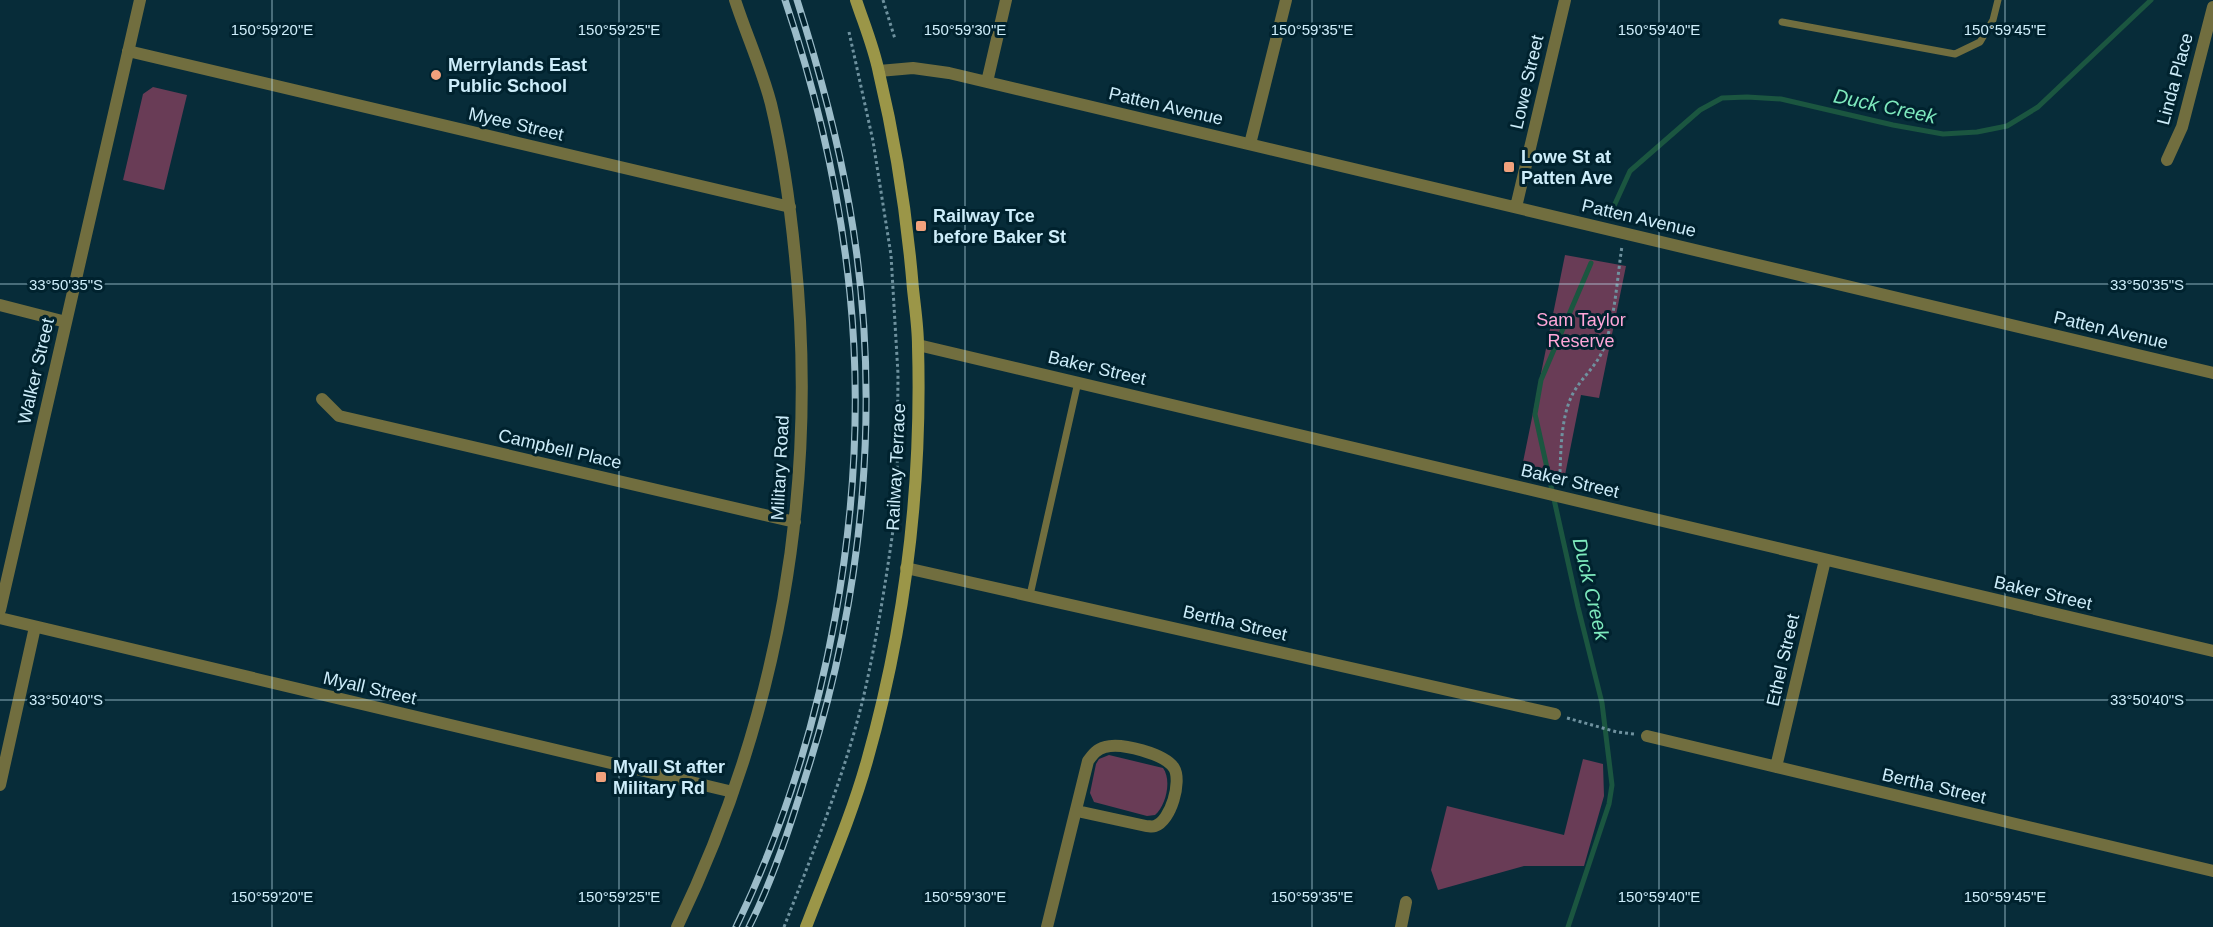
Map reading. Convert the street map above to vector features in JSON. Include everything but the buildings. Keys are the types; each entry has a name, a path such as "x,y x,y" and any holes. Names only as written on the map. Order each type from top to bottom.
{"main road":[{"name":"Railway Terrace","path":"806,927 846,823 867,761 881,707 902,603 914,502 918,423 918,345 903,200 879,71 856,0"}],"street":[{"name":"Walker Street","path":"0,610 140,0"},
{"name":"Military Road","path":"677,927 702,877 733,792 765,692 788,584 801,451 800,304 790,207 770,104 735,0"},
{"path":"987,82 1006,0"},
{"path":"1250,144 1286,0"},
{"name":"Lowe Street","path":"1516,207 1565,0"},
{"name":"Linda Place","path":"2167,160 2182,127 2213,7"},
{"name":"Myee Street","path":"128,51 790,207"},
{"name":"Patten Avenue","path":"879,71 913,69 949,73 2213,373"},
{"path":"0,305 66,322"},
{"name":"Baker Street","path":"918,345 2213,651"},
{"name":"Campbell Place","path":"322,399 339,416 795,522"},
{"name":"Ethel Street","path":"1776,767 1825,561"},
{"name":"Bertha Street","path":"906,568 1555,714"},
{"name":"Myall Street","path":"0,618 733,792"},
{"path":"0,784 35,627"},
{"name":"Bertha Street","path":"1647,736 2213,871"},
{"path":"1047,927 1088,761 1094,752 1113,745 1158,756 1169,761 1176,771 1177,785 1171,809 1164,820 1155,826 1077,811"},
{"path":"1401,927 1406,902"}],"lane":[{"path":"1782,22 1955,54 1980,42 1993,20 1998,0"},
{"path":"1030,595 1078,382"}],"path":[{"path":"883,0 895,39"},
{"path":"784,927 830,809 862,700 884,594 897,499 898,374 891,255 873,141 848,26"},
{"path":"1560,472 1561,441 1568,407 1575,389 1603,351 1610,326 1618,231"},
{"path":"1555,714 1617,732"}],"green space":[{"path":"153,87 187,95 164,190 123,180 143,94"},
{"name":"Sam Taylor Reserve","path":"1565,255 1626,266 1599,398 1581,395 1564,480 1521,472"},
{"path":"1109,755 1163,768 1167,779 1165,799 1155,815 1147,816 1094,802 1090,793 1096,764 1099,759"},
{"path":"1583,759 1603,764 1604,796 1584,866 1524,866 1438,890 1431,870 1447,806 1564,835"}],"waterway":[{"name":"Duck Creek","path":"1614,206 1630,171 1700,110 1722,98 1781,99 1943,134 1977,132 2007,126 2038,107 2151,0"},
{"name":"Duck Creek","path":"1568,927 1609,804 1612,785 1602,703 1535,414 1541,380 1591,263"}],"railway":[{"path":"736,927 768,854 795,778 818,699 835,618 847,536 854,454 855,373 846,257 826,145 785,0"},
{"path":"749,927 766,890 787,833 826,706 842,635 854,564 862,492 866,420 865,348 859,276 849,204 820,75 797,0"}],"place":[{"name":"Merrylands East Public School","path":"436,75"},
{"name":"Lowe St at Patten Ave","path":"1509,167"},
{"name":"Railway Tce before Baker St","path":"921,226"},
{"name":"Myall St after Military Rd","path":"601,777"}]}
